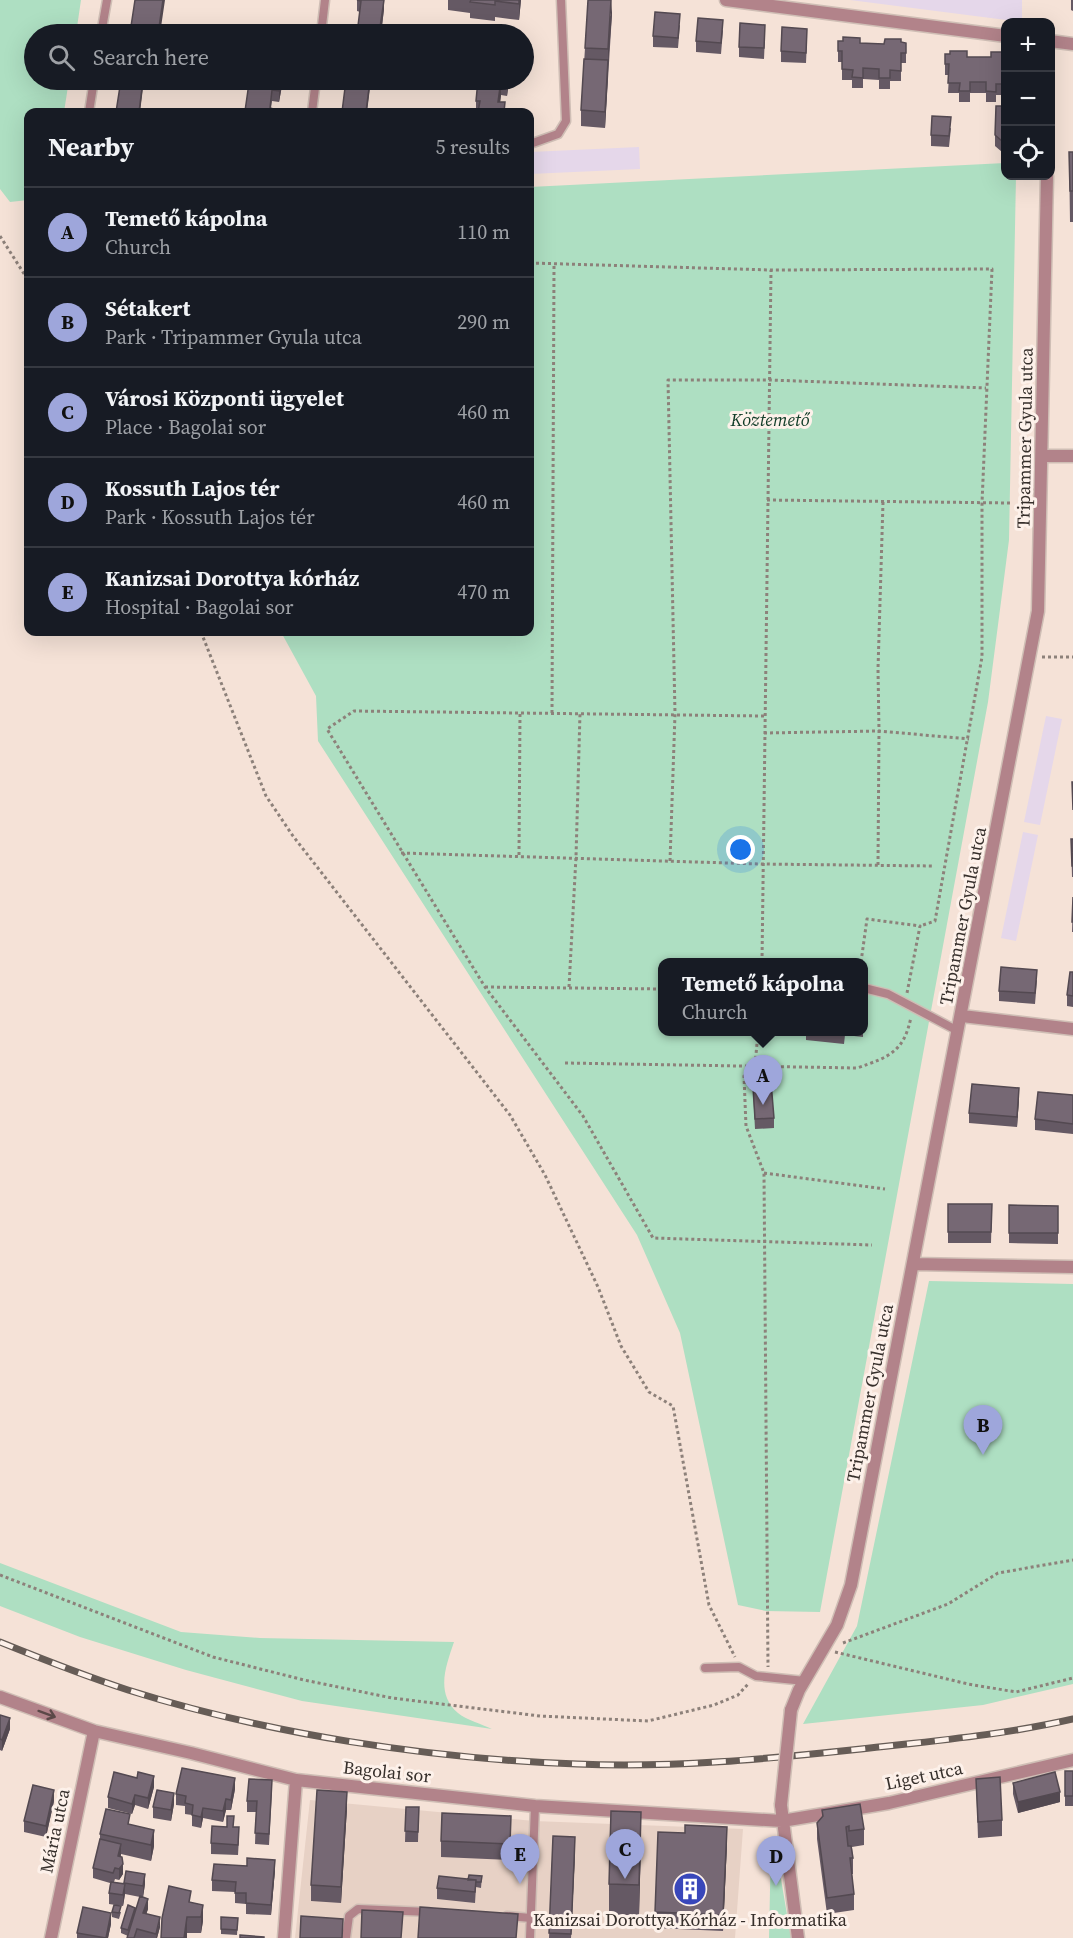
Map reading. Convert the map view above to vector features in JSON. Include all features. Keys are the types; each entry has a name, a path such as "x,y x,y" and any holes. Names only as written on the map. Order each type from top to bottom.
{"street":[{"path":"726,0 1001,35"},
{"path":"1055,42 1073,44"},
{"name":"Tripammer Gyula utca","path":"798,1938 781,1805 791,1710 844,1609 851,1585 1038,611 1047,180"},
{"path":"1043,456 1073,456"},
{"path":"962,1016 1073,1029"},
{"path":"914,1264 1073,1267"},
{"name":"Bagolai sor","path":"0,1697 94,1731 296,1780 535,1806 782,1821"},
{"name":"Mária utca","path":"51,1938 94,1731"},
{"name":"Liget utca","path":"782,1821 889,1803 1073,1760"},
{"path":"284,1938 296,1780"}],"lane":[{"path":"102,24 106,0"},
{"path":"322,24 326,0"},
{"path":"534,143 558,134 566,121 561,0"},
{"path":"90,108 92,90"},
{"path":"312,108 315,90"},
{"path":"868,989 888,994 958,1031"},
{"path":"705,1668 739,1667 756,1676 805,1681"},
{"path":"530,1938 535,1806"},
{"path":"346,1938 349,1916 358,1910 436,1913"},
{"path":"495,1916 531,1917"}],"path":[{"path":"0,236 24,274"},
{"path":"534,263 771,270 992,269 982,503 982,657 935,921 920,926 867,919 862,958"},
{"path":"552,713 554,264"},
{"path":"762,958 761,864 771,270"},
{"path":"670,861 675,714 668,380 770,380 987,388"},
{"path":"767,500 1010,503"},
{"path":"878,865 878,669 883,501"},
{"path":"203,636 266,796 293,836 510,1115 545,1175 598,1287 621,1346 649,1392 673,1406 709,1605 739,1667"},
{"path":"1030,657 1073,657"},
{"path":"764,716 354,711 327,729 485,987 583,1116 653,1238 872,1245"},
{"path":"519,855 520,712"},
{"path":"568,987 576,857 580,713"},
{"path":"764,733 879,731 969,740"},
{"path":"401,853 761,864 934,866"},
{"path":"565,1063 857,1068 888,1057 907,1038 909,1004 920,926"},
{"path":"485,987 658,989"},
{"path":"758,1036 755,1066 744,1076 746,1126 764,1173 768,1677"},
{"path":"764,1173 885,1189"},
{"path":"824,1650 948,1604 998,1573 1073,1560"},
{"path":"0,1575 213,1657 304,1680 392,1698 540,1716 648,1721 714,1705 738,1695 756,1676"},
{"path":"824,1650 968,1684 1016,1692 1073,1678"}],"shaded area":[{"path":"850,0 1022,0 1022,18 1001,19"},
{"path":"639,147 640,169 534,174 534,152"},
{"path":"1046,716 1062,719 1040,825 1024,822"},
{"path":"1023,832 1038,835 1016,941 1001,938"},
{"path":"310,1800 534,1821 743,1829 735,1938 295,1938"}],"green space":[{"path":"0,0 81,0 77,24 24,24 24,90 67,90 65,108 24,108 24,200 10,202 0,189"},
{"name":"Köztemető","path":"1001,163 1001,180 1016,180 1009,540 988,702 820,1612 766,1611 738,1605 680,1333 637,1235 318,741 316,696 283,636 534,636 534,187"},
{"path":"929,1281 1073,1284 1073,1684 983,1705 803,1724 857,1626"},
{"path":"0,1563 181,1632 260,1638 454,1642 444,1679 447,1697 458,1713 492,1729 302,1701 186,1670 80,1637 0,1606"},
{"path":"771,1841 775,1844 791,1938 769,1938"}],"building":[{"path":"135,0 163,0 159,24 131,24"},
{"path":"357,0 384,0 380,24 358,24 361,1"},
{"path":"471,0 519,0 519,4 495,1 495,5 470,2"},
{"path":"588,0 611,0 608,49 585,48"},
{"path":"655,12 680,14 678,38 653,36"},
{"path":"698,18 723,20 721,43 696,41"},
{"path":"740,23 765,25 764,48 739,47"},
{"path":"782,27 807,29 806,53 781,51"},
{"path":"843,37 860,38 860,43 884,44 885,39 901,39 901,42 906,43 906,53 901,53 901,71 890,70 890,78 879,78 879,69 863,68 863,78 852,77 853,70 842,69 842,51 838,51 838,41 843,41"},
{"path":"950,51 967,51 967,57 991,57 991,52 1001,52 1001,84 996,84 996,92 986,91 986,82 970,82 970,91 959,91 960,83 948,83 949,64 945,64 945,54 950,54"},
{"path":"584,59 608,60 605,112 581,110"},
{"path":"119,90 142,90 140,108 117,108"},
{"path":"248,90 272,90 270,108 245,108"},
{"path":"345,90 369,90 366,108 342,108"},
{"path":"477,90 500,90 498,102 505,102 504,108 479,108 480,101 476,101"},
{"path":"996,106 1001,106 1001,140 995,135"},
{"path":"932,116 951,117 949,136 931,135"},
{"path":"1069,152 1073,152 1073,191 1070,191"},
{"path":"1071,839 1073,839 1073,866 1072,866"},
{"path":"1001,967 1037,970 1035,993 999,991"},
{"path":"1070,972 1073,972 1073,996 1067,995"},
{"path":"770,1070 774,1118 755,1119 752,1071"},
{"path":"972,1084 1019,1088 1017,1117 969,1113"},
{"path":"1038,1092 1073,1095 1073,1124 1035,1119"},
{"path":"948,1204 992,1204 991,1232 948,1232"},
{"path":"1009,1205 1058,1206 1058,1233 1009,1233"},
{"path":"0,1715 10,1718 2,1740 0,1739"},
{"path":"182,1768 235,1778 231,1800 226,1799 223,1811 203,1808 201,1817 192,1815 193,1805 185,1803 186,1796 176,1794"},
{"path":"1065,1771 1073,1771 1073,1796 1065,1796"},
{"path":"114,1772 137,1778 138,1772 154,1776 148,1798 135,1795 132,1804 108,1797"},
{"path":"1055,1772 1060,1792 1018,1802 1013,1783"},
{"path":"1000,1777 1002,1820 978,1822 976,1779"},
{"path":"249,1779 272,1780 269,1834 255,1833 257,1801 247,1801"},
{"path":"33,1785 54,1790 46,1826 24,1821"},
{"path":"157,1790 174,1793 171,1810 153,1807"},
{"path":"317,1790 347,1792 341,1887 311,1885"},
{"path":"860,1804 864,1829 849,1831 849,1826 846,1827 848,1846 851,1846 853,1858 850,1858 854,1894 827,1898 817,1823 823,1816 822,1810"},
{"path":"406,1807 419,1807 418,1832 405,1831"},
{"path":"106,1809 130,1814 128,1824 154,1830 151,1845 100,1834"},
{"path":"611,1811 641,1812 639,1885 609,1884"},
{"path":"442,1813 511,1816 510,1844 441,1841"},
{"path":"227,1816 234,1816 233,1827 239,1827 238,1845 211,1843 212,1826 227,1827"},
{"name":"Kanizsai Dorottya Kórház - Informatika","path":"685,1825 727,1827 723,1915 655,1912 658,1832 685,1833"},
{"path":"553,1836 575,1837 571,1934 549,1933"},
{"path":"100,1839 121,1844 118,1856 122,1857 123,1864 119,1869 115,1868 113,1873 93,1868"},
{"path":"247,1858 275,1860 271,1905 246,1903 246,1893 235,1893 236,1882 212,1880 214,1864 247,1866"},
{"path":"126,1871 145,1874 143,1886 124,1883"},
{"path":"469,1875 482,1876 481,1882 468,1880"},
{"path":"439,1876 476,1880 475,1892 437,1888"},
{"path":"111,1882 125,1884 123,1895 109,1893"},
{"path":"169,1886 191,1891 189,1902 203,1905 201,1917 187,1917 184,1938 161,1938 162,1918"},
{"path":"140,1896 148,1899 143,1913 160,1917 156,1934 137,1929 134,1938 127,1938"},
{"path":"114,1905 121,1906 119,1913 112,1912"},
{"path":"128,1905 135,1908 128,1930 121,1928"},
{"path":"83,1907 111,1913 106,1938 77,1933"},
{"path":"420,1907 518,1914 516,1938 418,1938"},
{"path":"362,1910 403,1912 401,1938 361,1938"},
{"path":"301,1916 343,1919 342,1938 300,1938"},
{"path":"221,1917 238,1918 237,1930 221,1929"},
{"path":"240,1935 264,1937 264,1938 240,1938"}],"railway":[{"path":"0,1642 128,1690 181,1706 350,1742 465,1757 577,1764 684,1764 861,1749 968,1737 1073,1719"}],"place":[{"name":"Temető kápolna","path":"763,1105"},
{"name":"Sétakert","path":"983,1455"},
{"name":"Városi Központi ügyelet","path":"625,1879"},
{"name":"Kanizsai Dorottya kórház","path":"520,1884"},
{"name":"Kossuth Lajos tér","path":"776,1886"},
{"name":"Kanizsai Dorottya Kórház - Informatika","path":"690,1889"}]}
